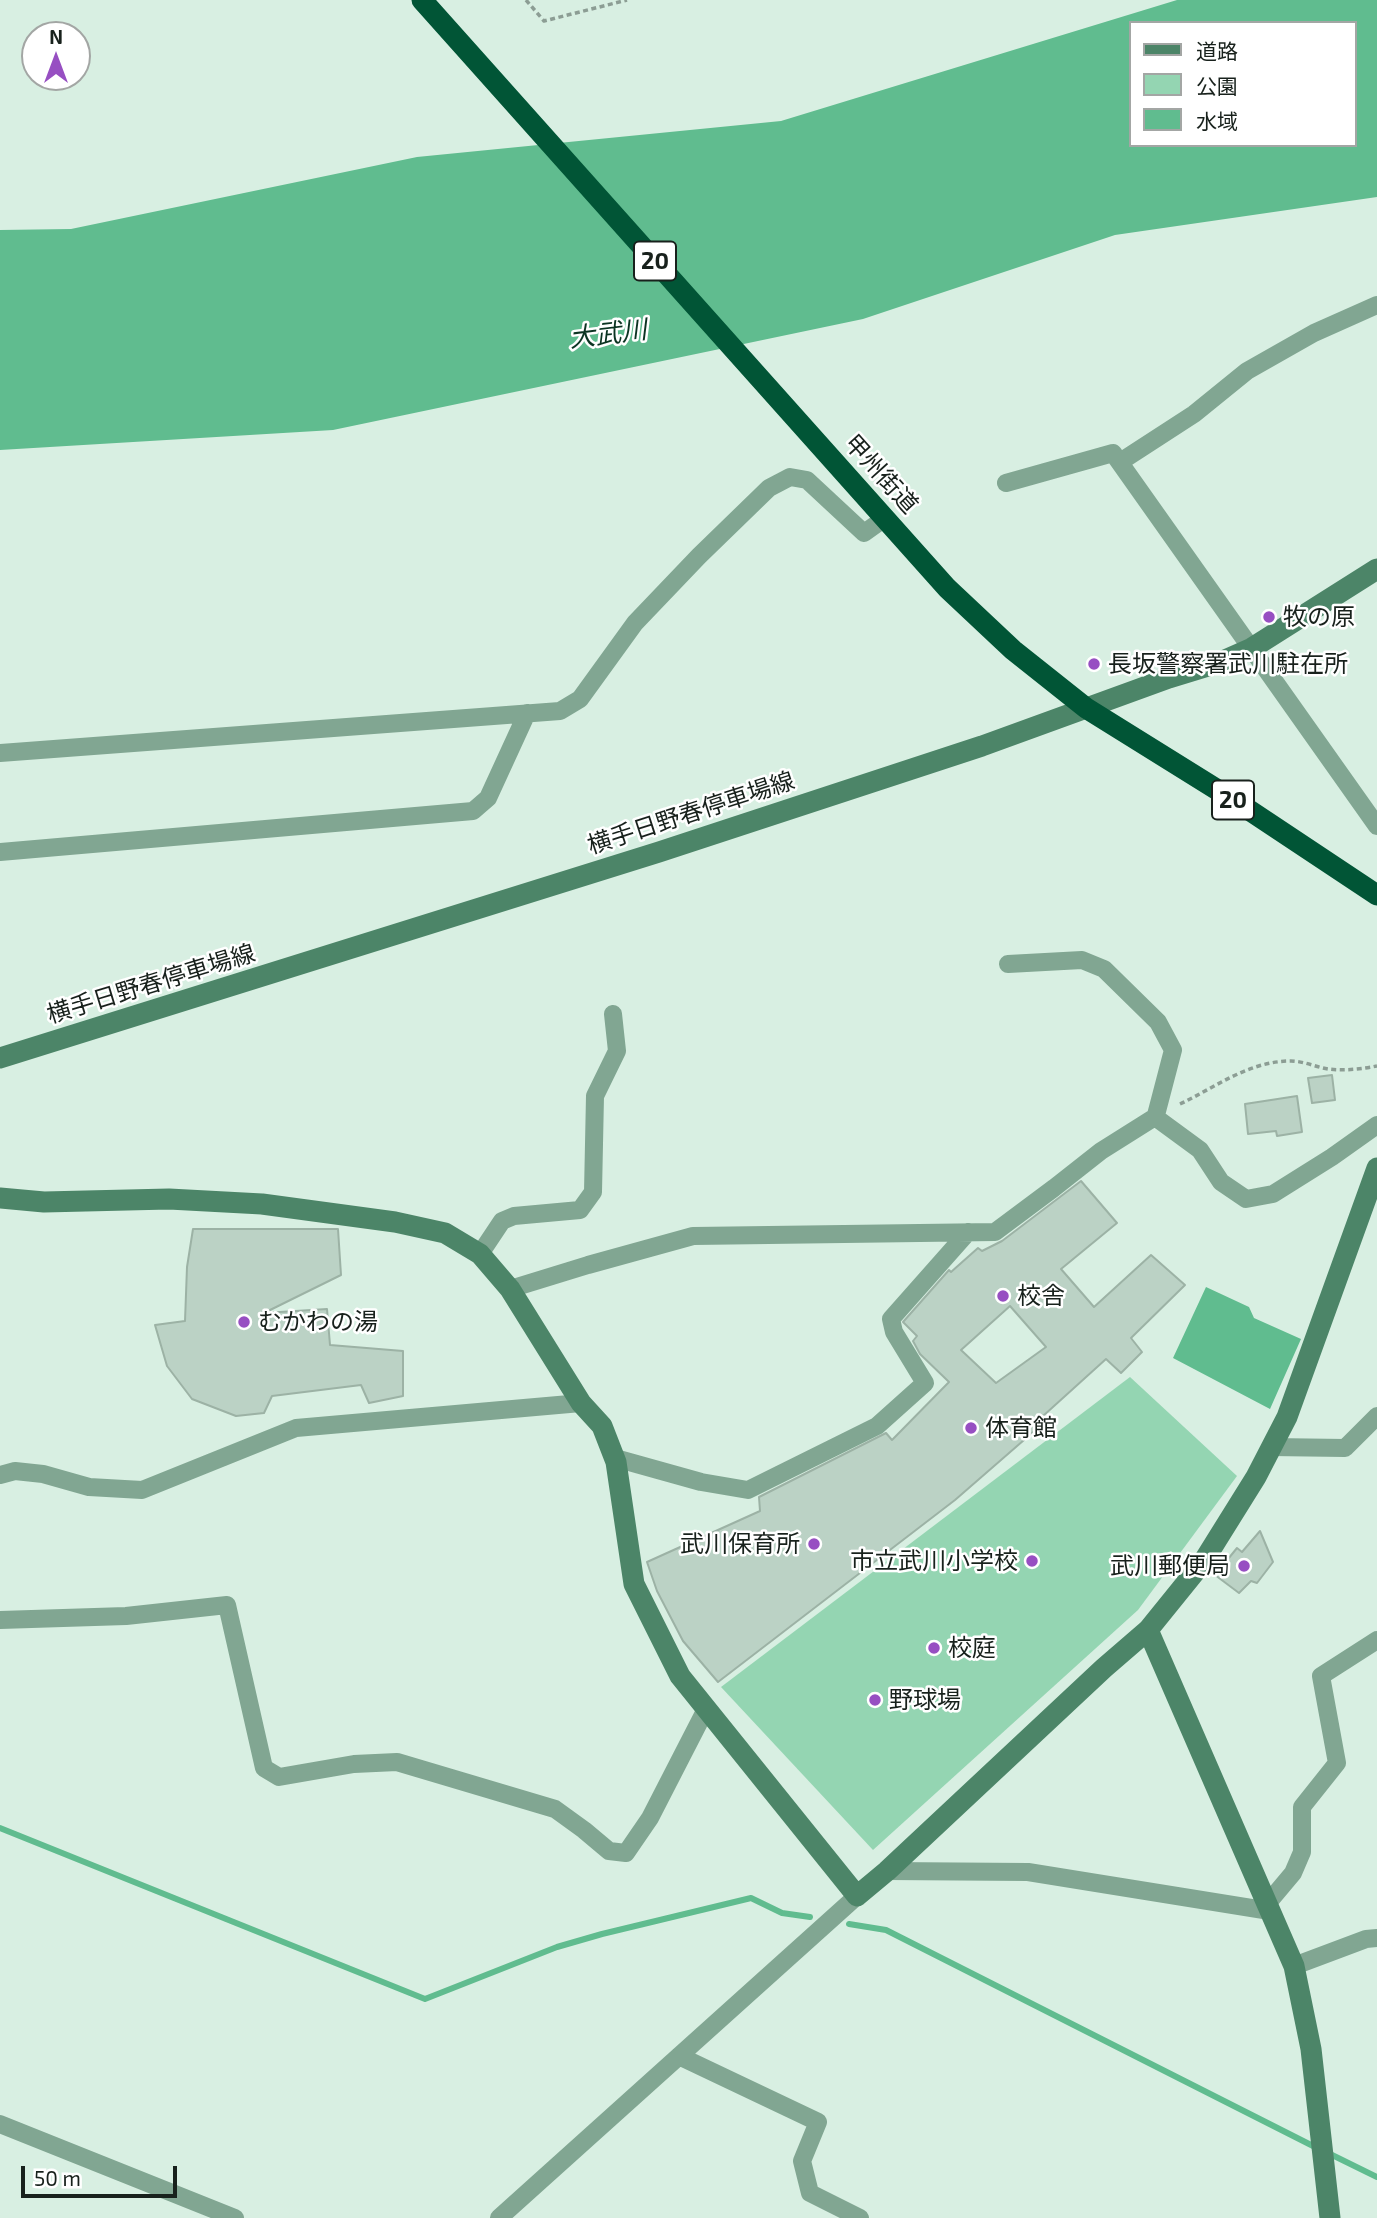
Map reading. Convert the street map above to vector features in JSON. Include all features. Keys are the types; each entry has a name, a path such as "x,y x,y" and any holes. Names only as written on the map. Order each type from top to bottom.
{"highway":[{"name":"甲州街道","path":"422,0 956,597 1013,650 1086,708 1237,802 1377,895"}],"street":[{"path":"1120,462 1194,414 1247,371 1314,333 1377,305"},
{"path":"1006,483 1113,453 1377,826"},
{"path":"0,753 560,711 580,699 635,623 769,488 790,477 807,480 864,533 885,518"},
{"name":"横手日野春停車場線","path":"0,1058 659,852 982,746 1169,678 1218,663 1252,648 1377,569"},
{"path":"0,852 473,811 488,798 527,713"},
{"path":"1008,964 1082,960 1104,969 1158,1022 1173,1050 1156,1115"},
{"path":"480,1254 502,1221 514,1216 580,1210 593,1192 595,1096 617,1051 613,1014"},
{"path":"510,1289 693,1236 995,1232 1101,1151 1155,1117 1200,1150 1221,1182 1246,1199 1273,1194 1377,1125"},
{"path":"499,2218 887,1871 1148,1630 1203,1562 1224,1530 1287,1417 1377,1168"},
{"path":"0,1198 44,1202 169,1199 262,1204 395,1222 445,1233 480,1254 510,1289 581,1403 602,1426 615,1458 634,1584 680,1676 857,1896"},
{"path":"615,1458 701,1482 748,1490 877,1426 925,1383 894,1332 891,1319 968,1232"},
{"path":"0,1475 15,1471 43,1474 89,1487 142,1490 296,1428 581,1403"},
{"path":"1271,1447 1345,1448 1377,1416"},
{"path":"0,1620 126,1616 227,1605 264,1768 279,1777 354,1764 397,1762 555,1809 609,1851 626,1853 650,1818 706,1709"},
{"path":"1148,1630 1294,1966 1311,2049 1330,2218"},
{"path":"1269,1907 1293,1873 1302,1852 1302,1807 1337,1763 1321,1676 1377,1640"},
{"path":"887,1871 1028,1872 1269,1907"},
{"path":"1294,1966 1366,1939 1377,1938"},
{"path":"679,2056 818,2122 802,2161 810,2193 860,2218"},
{"path":"0,2124 235,2218"}],"path":[{"path":"526,0 544,20 627,0"},
{"path":"1156,1115 1260,1064 1293,1061 1331,1069 1377,1066"}],"green space":[{"name":"校庭","path":"1130,1377 1237,1476 1138,1610 873,1850 721,1687"}],"water":[{"name":"大武川","path":"1177,0 1377,0 1377,197 1115,235 863,319 333,430 0,450 0,230 71,229 417,157 781,121"},
{"path":"1206,1287 1249,1307 1254,1318 1301,1339 1270,1409 1173,1358"}],"building":[{"path":"1332,1075 1335,1100 1312,1103 1308,1078"},
{"path":"1297,1096 1302,1132 1277,1136 1276,1131 1248,1134 1245,1104"},
{"path":"1081,1181 1117,1223 1061,1269 1094,1307 1151,1255 1185,1285 1131,1338 1142,1352 1121,1373 1106,1359 1043,1416 1047,1420 955,1500 718,1682 683,1641 657,1591 647,1562 760,1511 759,1497 886,1433 892,1440 949,1382 920,1354 913,1341 917,1336 903,1322 949,1270 951,1272 978,1248 982,1251 1002,1241","holes":["1010,1306 1046,1347 996,1383 961,1350"]},
{"name":"むかわの湯","path":"193,1229 338,1229 341,1275 264,1313 327,1309 330,1345 403,1351 403,1396 369,1403 361,1385 272,1396 264,1413 236,1416 192,1399 167,1366 155,1325 185,1321 187,1267"},
{"path":"1260,1531 1273,1562 1257,1583 1251,1581 1239,1593 1215,1575 1237,1548 1242,1552"}],"waterway":[{"path":"0,1828 425,1999 557,1947 751,1898 782,1913 810,1917"},
{"path":"849,1924 886,1930 1317,2148"},
{"path":"1326,2152 1377,2177"}],"place":[{"name":"牧の原","path":"1269,617"},
{"name":"長坂警察署武川駐在所","path":"1094,664"},
{"name":"校舎","path":"1003,1296"},
{"name":"むかわの湯","path":"244,1322"},
{"name":"体育館","path":"971,1428"},
{"name":"武川保育所","path":"814,1544"},
{"name":"市立武川小学校","path":"1032,1561"},
{"name":"武川郵便局","path":"1244,1566"},
{"name":"校庭","path":"934,1648"},
{"name":"野球場","path":"875,1700"}]}
